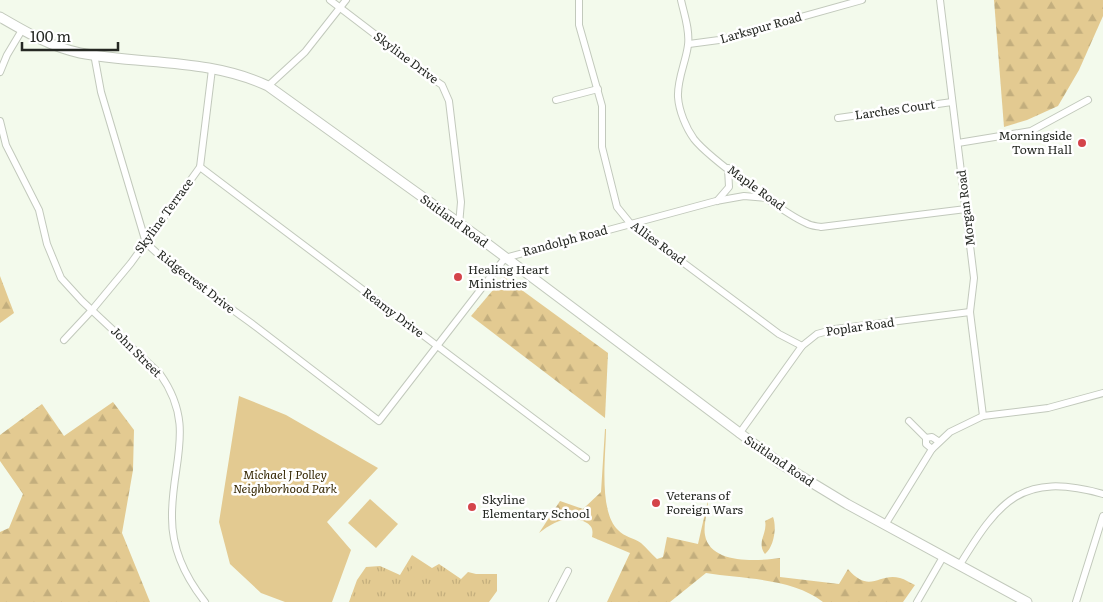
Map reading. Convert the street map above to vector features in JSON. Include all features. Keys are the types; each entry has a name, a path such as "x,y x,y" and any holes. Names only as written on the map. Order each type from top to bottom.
{"main road":[{"name":"Suitland Road","path":"0,17 55,46 94,54 212,69 243,75 268,86 459,224 739,434 796,474 1027,602"}],"street":[{"name":"Skyline Drive","path":"330,0 436,80 446,92 449,101 460,202 459,224"},
{"path":"268,86 305,52 346,0"},
{"name":"Allies Road","path":"579,0 579,25 598,89 603,115 600,136 617,207 630,223 779,334 802,346"},
{"name":"Maple Road","path":"680,0 686,18 689,44 678,96 680,107 695,140 768,198 797,219 807,224 821,226 966,209"},
{"name":"Larkspur Road","path":"689,44 719,40 862,0"},
{"name":"Morgan Road","path":"940,0 974,278 970,312 983,416"},
{"path":"0,72 6,54 22,30"},
{"name":"Ridgecrest Drive","path":"94,54 101,92 146,243 168,263 251,323 379,421 436,345"},
{"name":"Skyline Terrace","path":"64,340 92,310 146,243 200,167 212,69"},
{"path":"556,100 598,89"},
{"path":"958,143 1031,131 1088,100"},
{"name":"Larches Court","path":"838,118 952,102"},
{"name":"John Street","path":"0,121 6,145 39,210 47,244 61,278 160,374 174,398 181,432 172,519 174,538 184,572 205,602"},
{"name":"Reamy Drive","path":"200,167 586,458"},
{"path":"716,201 726,193 729,187 728,168"},
{"name":"Randolph Road","path":"505,258 716,201 744,196 768,198"},
{"path":"436,345 505,258"},
{"name":"Poplar Road","path":"739,434 809,339 828,330 970,312"},
{"path":"885,525 938,441 961,424 983,416 1048,408 1103,393"},
{"path":"909,421 926,438 926,444 932,449"},
{"path":"926,438 932,437 938,441"},
{"path":"959,566 989,519 1001,507 1019,495 1035,489 1060,486 1074,486 1103,494"},
{"path":"1076,602 1103,516"},
{"path":"917,602 943,557"},
{"path":"552,602 568,571"}],"green space":[{"path":"994,0 1103,0 1103,16 1079,70 1058,106 1027,120 1004,127"},
{"path":"0,276 14,313 0,323"},
{"path":"504,277 608,353 605,418 471,316"},
{"name":"Michael J Polley Neighborhood Park","path":"239,396 286,415 378,468 327,522 351,550 332,602 285,602 261,593 230,564 219,522"},
{"path":"113,402 134,430 133,470 122,533 150,602 0,602 0,532 9,528 23,494 0,461 0,435 42,404 64,436"},
{"path":"605,429 605,497 612,521 620,532 641,543 657,559 663,557 667,537 698,544 708,500 705,535 709,545 716,552 725,556 748,560 780,558 780,577 839,584 848,569 862,581 869,582 893,577 915,585 903,602 823,602 811,594 783,584 752,578 706,573 670,602 607,602 630,553 592,537 590,526 581,520 562,520 550,525 539,533 560,501 583,509 601,492"},
{"path":"370,499 398,524 376,548 348,523"},
{"path":"773,517 775,526 774,537 771,547 765,554 762,541 765,521"},
{"path":"412,555 432,568 439,564 461,579 468,572 497,574 497,591 489,602 349,602 357,580 366,567 380,566 400,575"},
{"path":"418,561 429,568 422,578 415,578 408,573"}],"place":[{"name":"Morningside Town Hall","path":"1082,143"},
{"name":"Healing Heart Ministries","path":"458,277"},
{"name":"Veterans of Foreign Wars","path":"656,503"},
{"name":"Skyline Elementary School","path":"472,507"}]}
